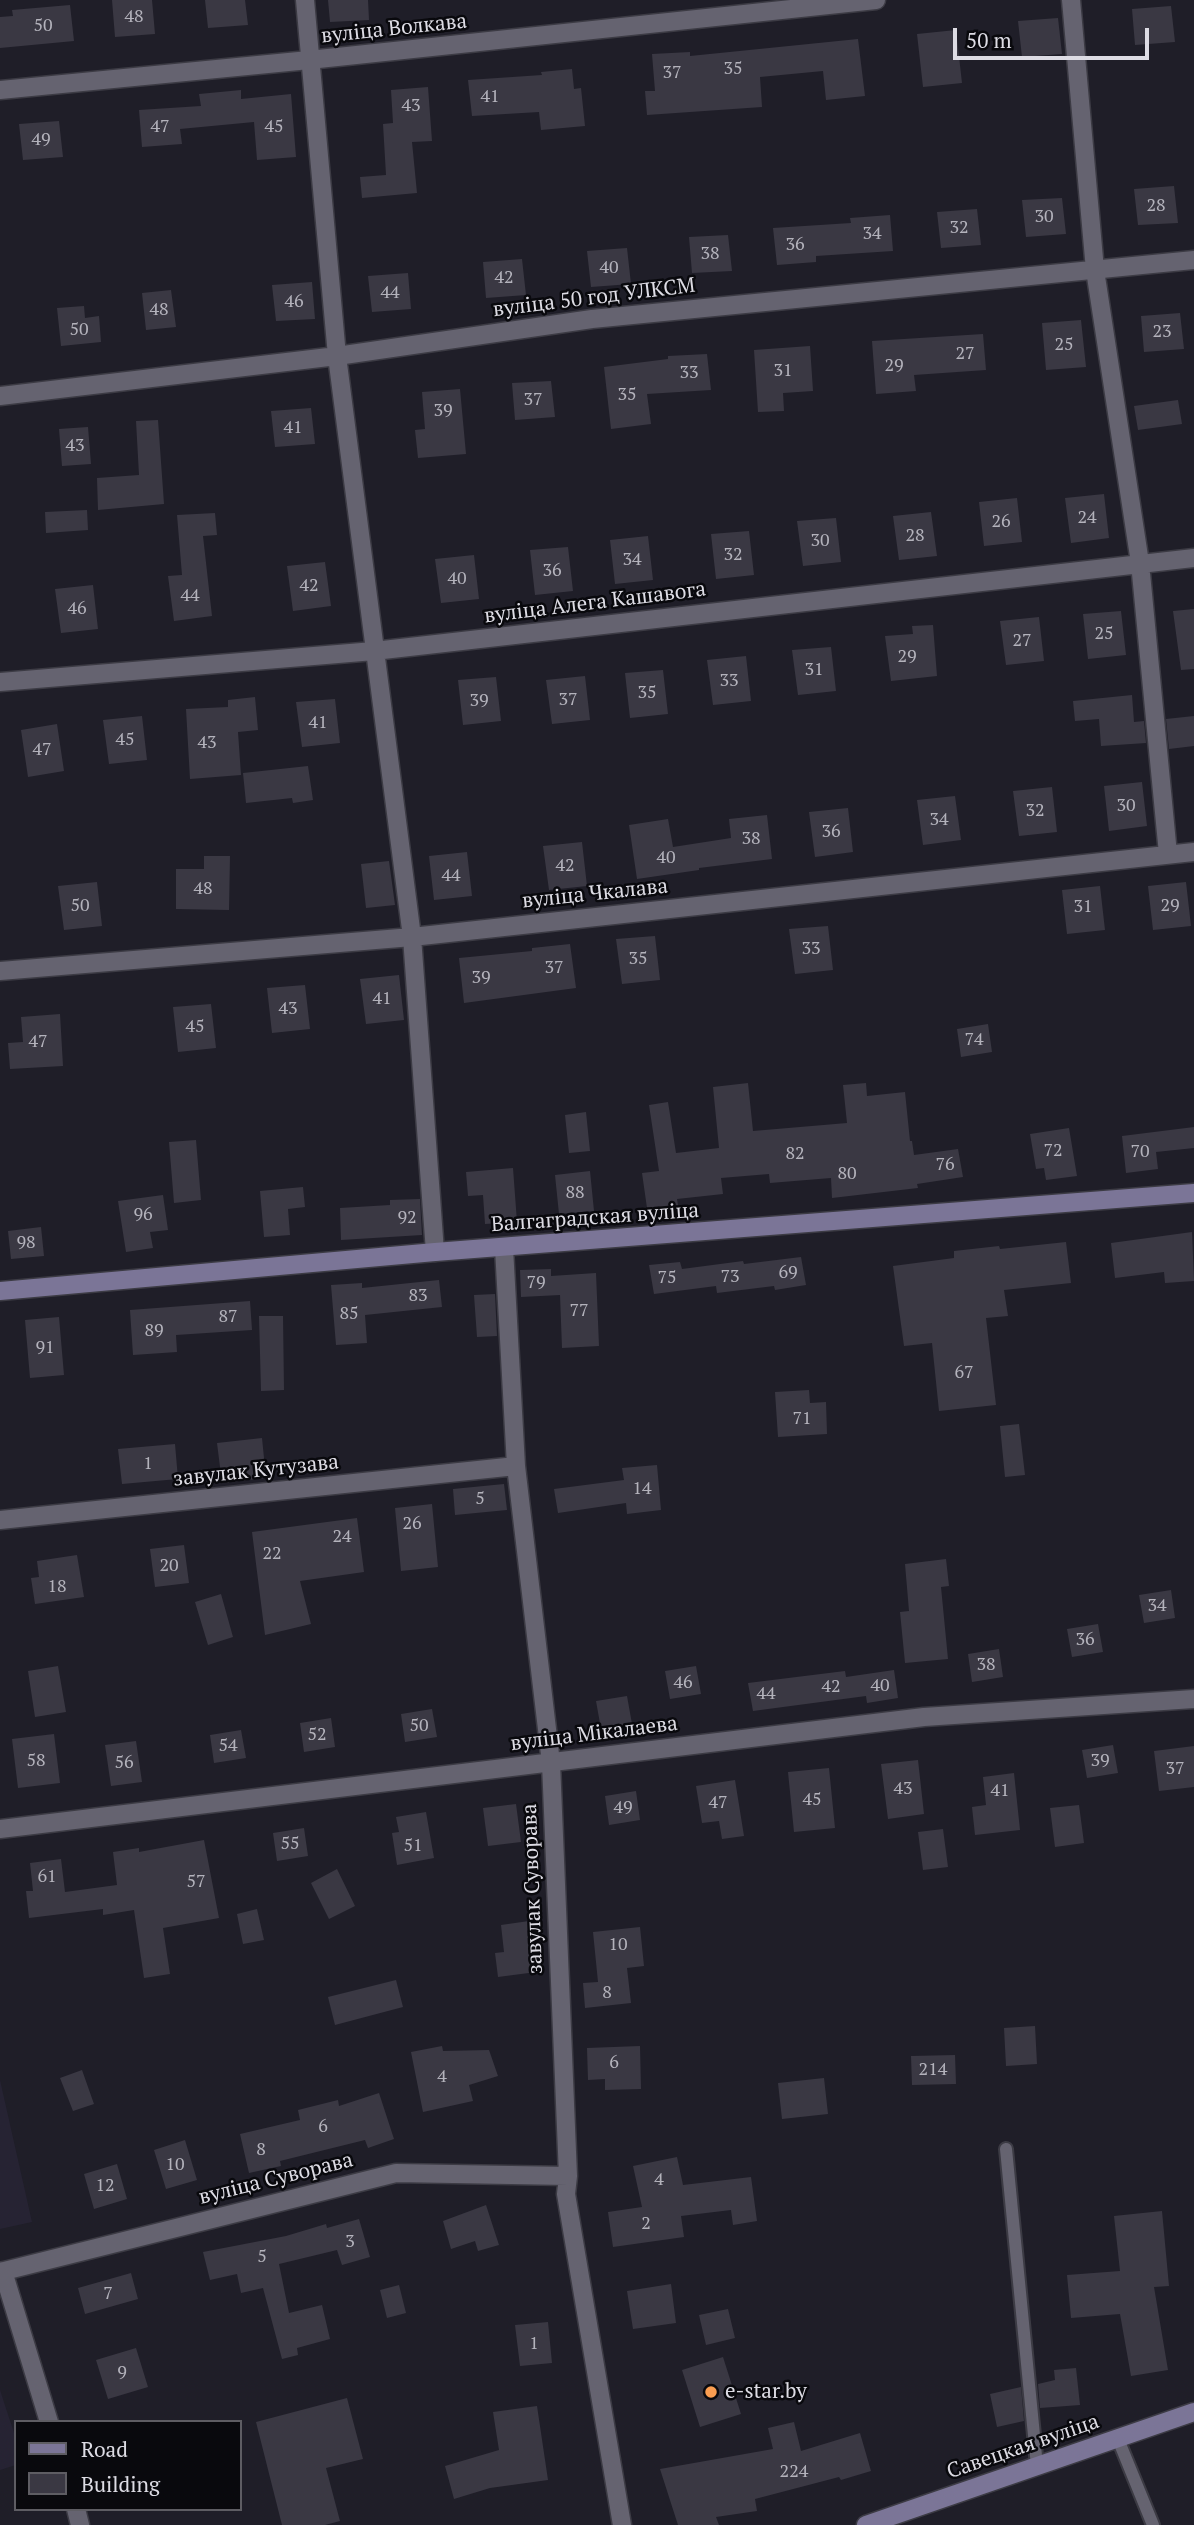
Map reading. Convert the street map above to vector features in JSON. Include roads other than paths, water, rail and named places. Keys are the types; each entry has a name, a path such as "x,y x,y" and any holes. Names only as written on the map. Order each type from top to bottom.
{"street":[{"path":"305,0 337,356 412,937 435,1252"},
{"name":"вуліца Волкава","path":"0,90 309,61 876,0"},
{"path":"1071,0 1095,270 1140,563 1168,854"},
{"name":"вуліца 50 год УЛКСМ","path":"0,396 337,356 592,319 1194,260"},
{"name":"вуліца Алега Кашавога","path":"0,682 374,651 1194,558"},
{"name":"вуліца Чкалава","path":"0,971 412,937 1194,852"},
{"name":"Валгаградская вуліца","path":"0,1291 435,1252 1194,1193"},
{"name":"завулак Суворава","path":"504,1248 516,1466 551,1763 568,2176 566,2194 622,2525"},
{"name":"завулак Кутузава","path":"0,1520 516,1466"},
{"name":"вуліца Мікалаева","path":"0,1829 924,1717 1194,1699"},
{"name":"вуліца Суворава","path":"2,2271 396,2173 568,2176"},
{"path":"2,2271 48,2420"},
{"name":"Савецкая вуліца","path":"866,2525 1194,2412"}],"lane":[{"path":"1006,2149 1037,2466"},
{"path":"1118,2439 1153,2525"}],"place":[{"name":"e-star.by","path":"711,2392"}]}
